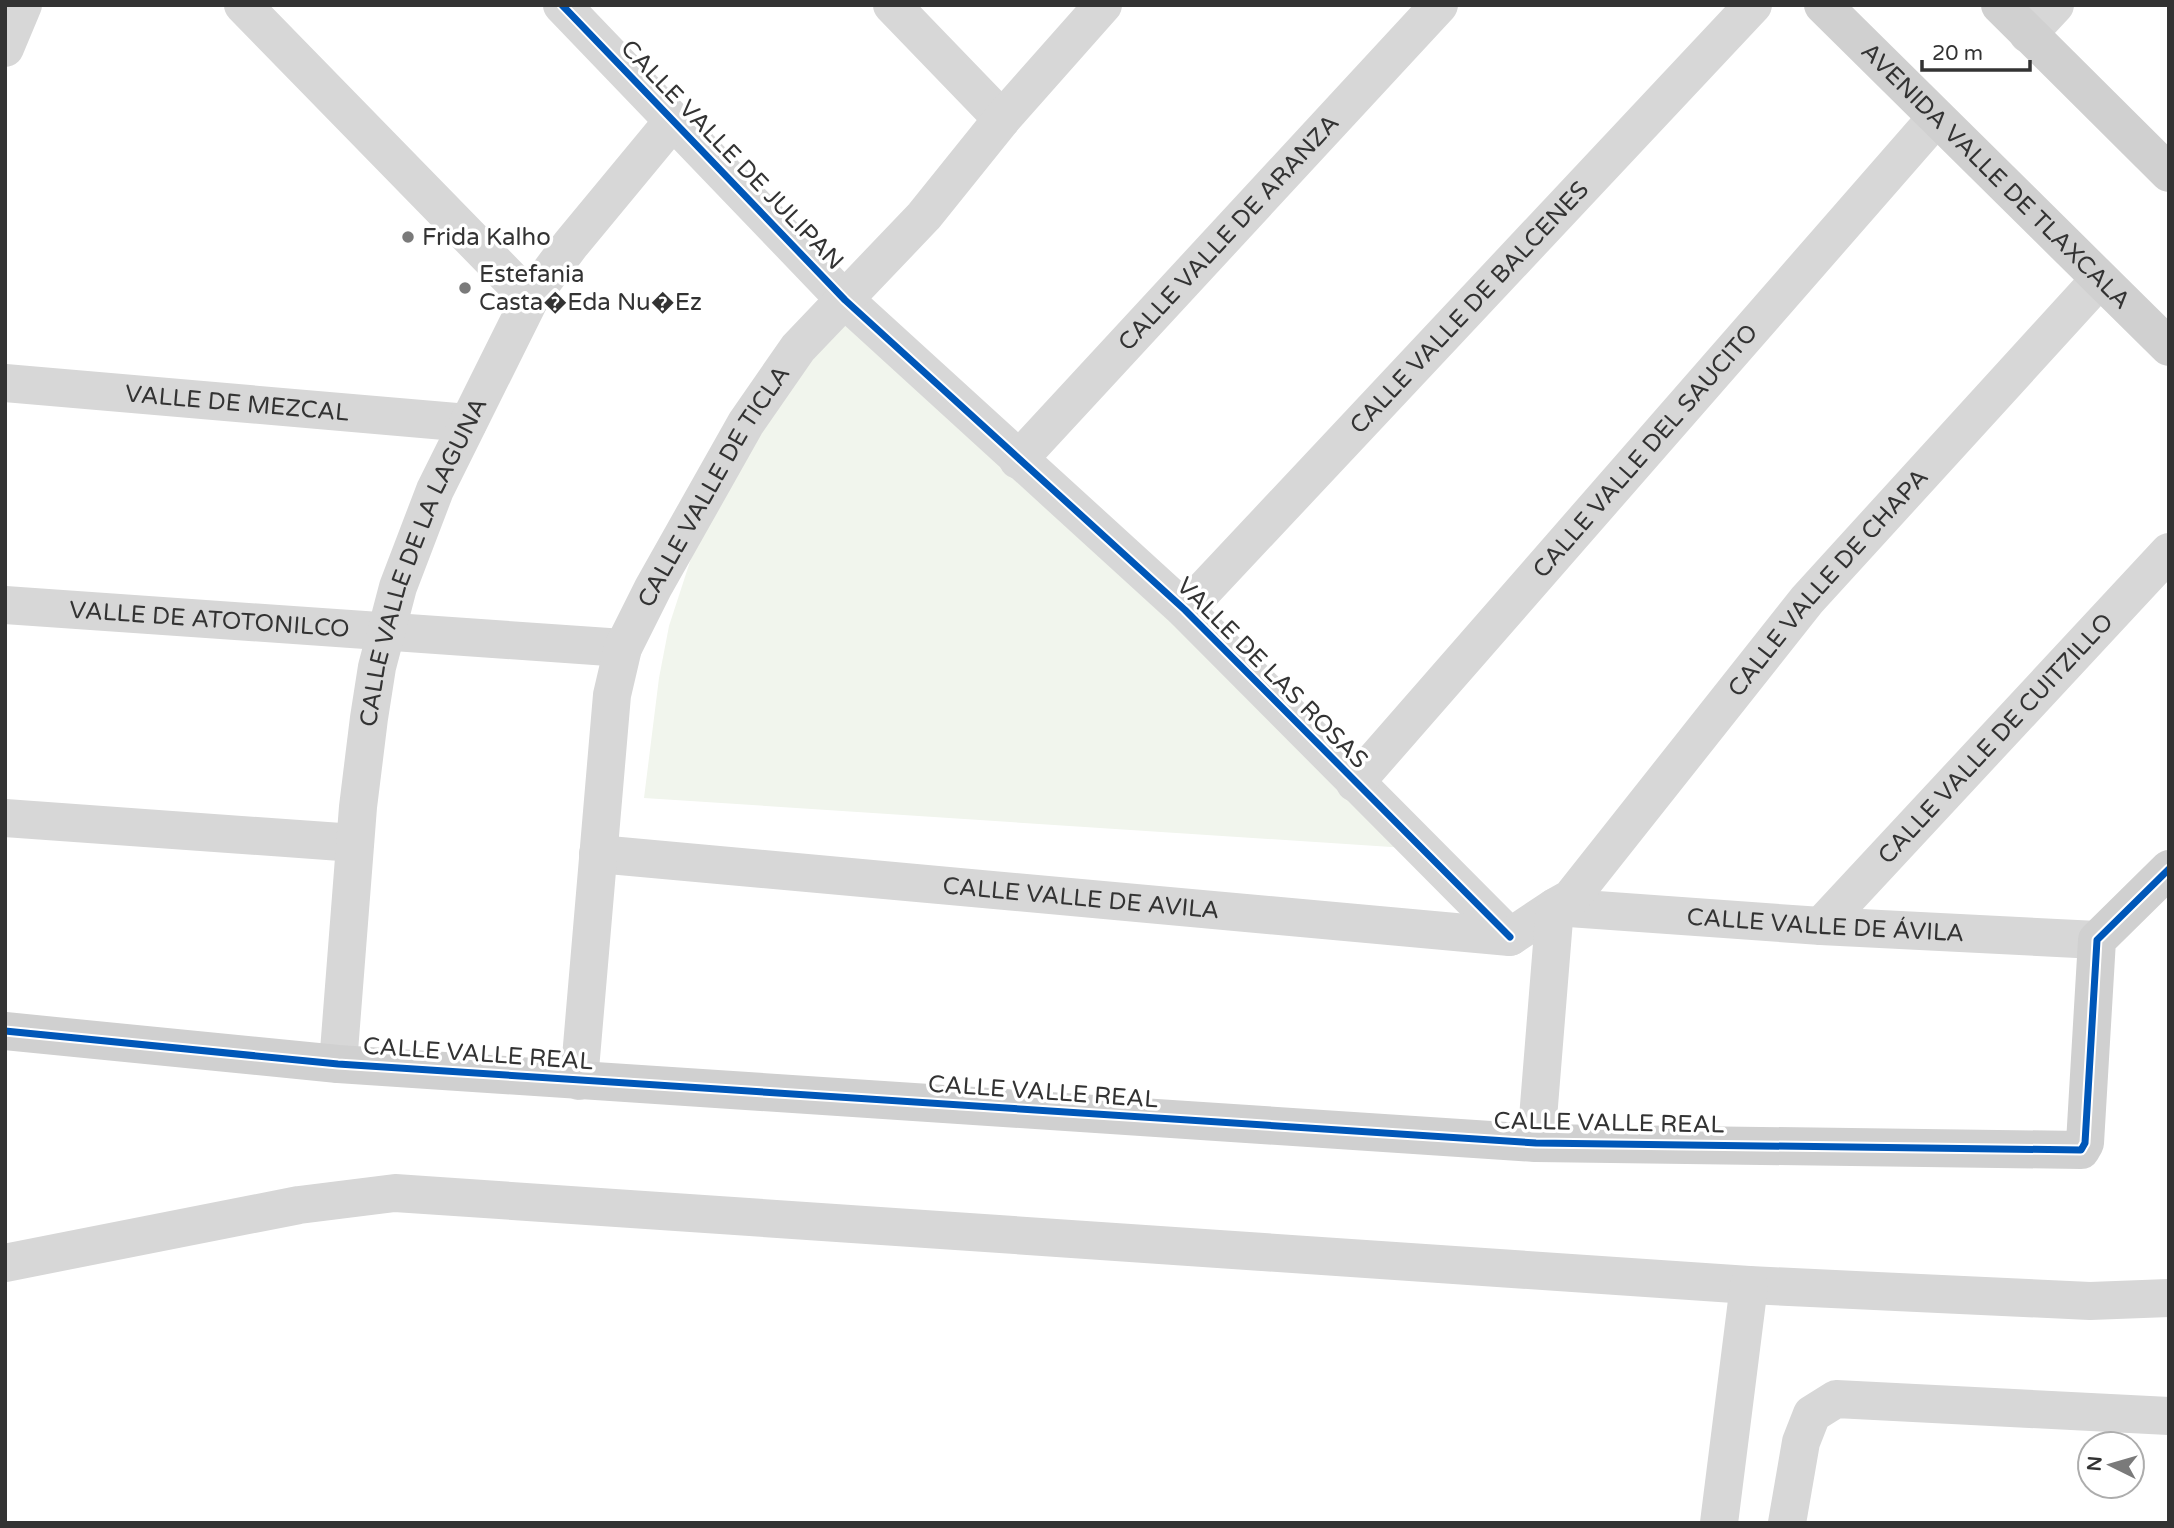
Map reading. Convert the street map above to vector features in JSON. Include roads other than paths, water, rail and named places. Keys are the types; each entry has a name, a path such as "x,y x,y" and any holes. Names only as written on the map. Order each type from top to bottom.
{"street":[{"path":"5,48 23,5"},
{"path":"243,5 530,299"},
{"name":"CALLE VALLE DE JULIPAN","path":"562,5 845,300"},
{"path":"892,5 1002,119"},
{"name":"CALLE VALLE DE TICLA","path":"579,1081 612,695 623,648 653,588 746,423 798,348 924,216 1002,119 1103,5"},
{"name":"CALLE VALLE DE ARANZA","path":"1018,460 1439,5"},
{"name":"CALLE VALLE DE BALCENES","path":"1185,610 1753,5"},
{"name":"AVENIDA VALLE DE TLAXCALA","path":"1822,5 2169,347"},
{"path":"2000,5 2169,173"},
{"path":"2028,34 2055,5"},
{"name":"CALLE VALLE DEL SAUCITO","path":"1354,783 1936,118"},
{"name":"CALLE VALLE DE LA LAGUNA","path":"338,1064 355,843 369,718 398,587 435,490 530,299 570,244 672,122"},
{"name":"CALLE VALLE DE CHAPA","path":"1563,902 1807,600 2099,280"},
{"name":"VALLE DE LAS ROSAS","path":"845,300 1185,610 1510,937"},
{"name":"VALLE DE MEZCAL","path":"5,383 468,423"},
{"name":"CALLE VALLE DE CUITZILLO","path":"1821,926 2169,552"},
{"name":"VALLE DE ATOTONILCO","path":"5,606 623,648"},
{"path":"5,818 355,843"},
{"name":"CALLE VALLE DE AVILA","path":"598,854 1510,937"},
{"path":"2096,940 2169,869"},
{"path":"1510,937 1563,902"},
{"path":"1536,1143 1563,902"},
{"name":"CALLE VALLE DE ÁVILA","path":"1563,902 1821,926 2096,940"},
{"name":"CALLE VALLE REAL","path":"5,1031 338,1064 1536,1143 2081,1150 2085,1143 2096,940"},
{"path":"5,1263 299,1205 395,1193 1749,1284 2090,1301 2169,1298"},
{"path":"1719,1523 1749,1284"},
{"path":"1787,1523 1801,1442 1812,1414 1836,1399 2169,1416"}],"place":[{"name":"Frida Kalho","path":"408,237"},
{"name":"Estefania Casta�Eda Nu�Ez","path":"465,288"}]}
